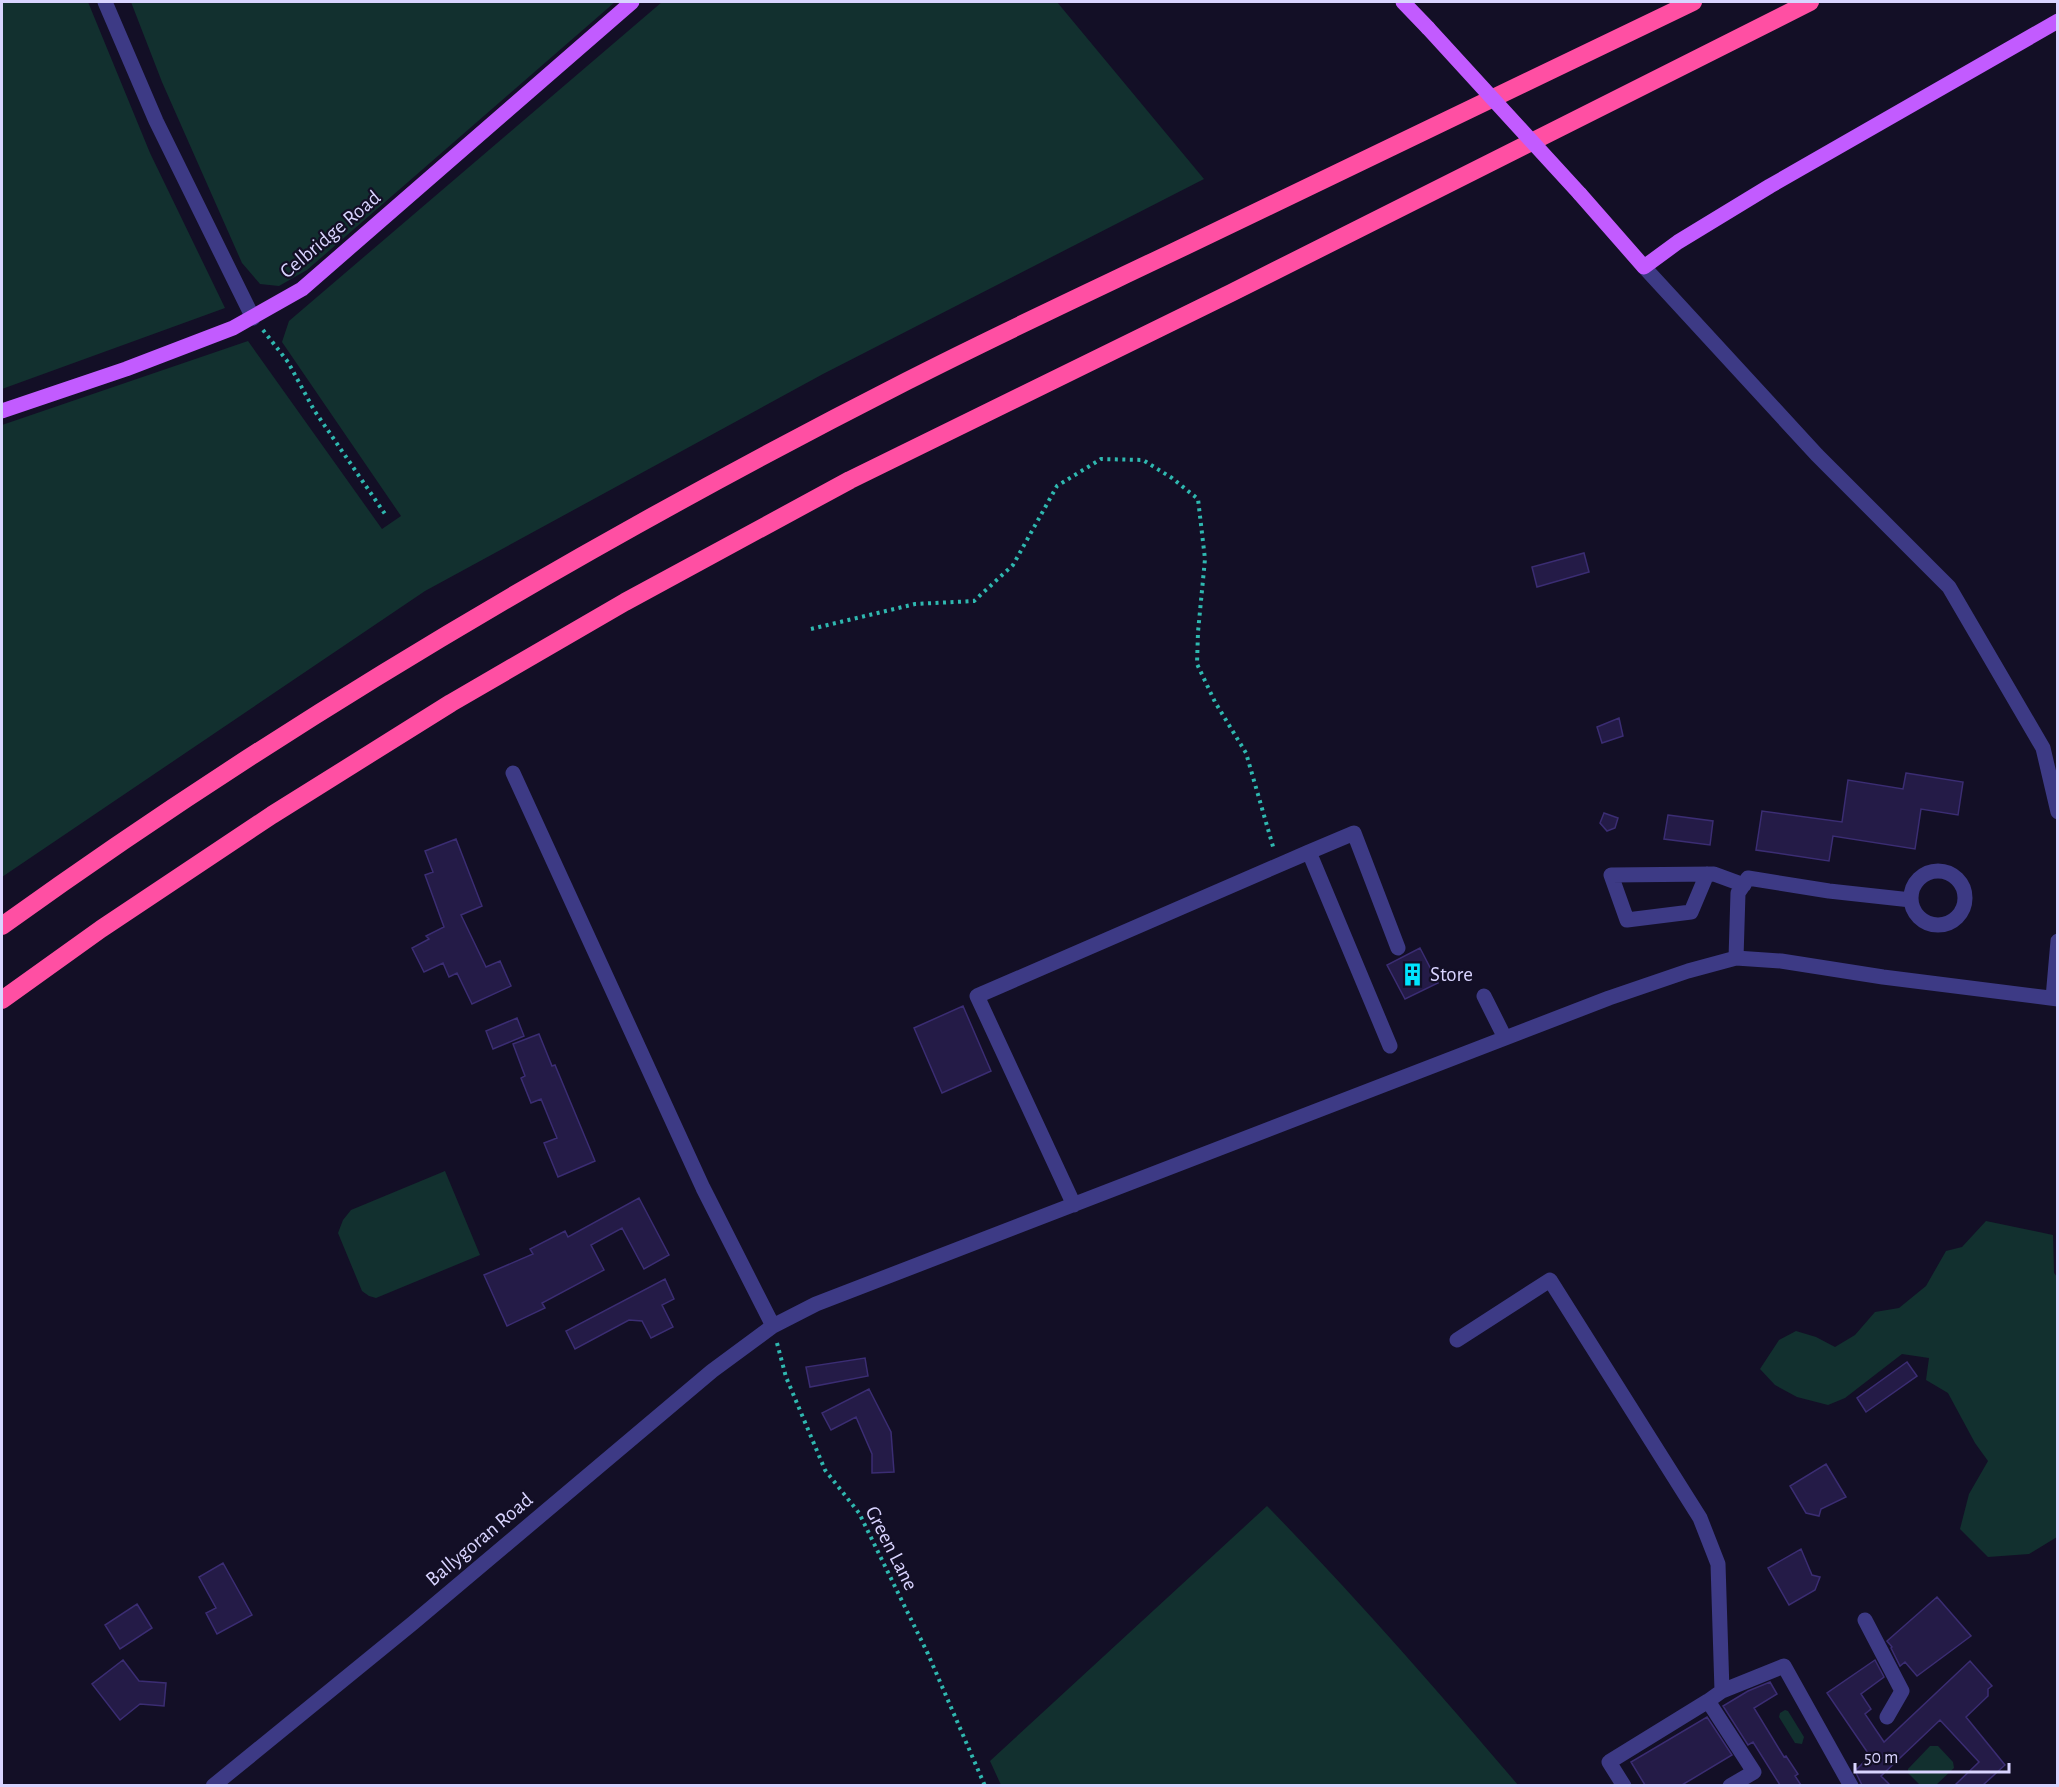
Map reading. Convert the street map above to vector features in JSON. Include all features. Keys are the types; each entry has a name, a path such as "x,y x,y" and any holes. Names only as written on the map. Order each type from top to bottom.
{"highway":[{"path":"2,926 197,793 363,684 561,568 736,471 920,374 1693,2"},
{"path":"2,1000 101,929 272,815 451,703 625,602 860,475 1810,2"}],"main road":[{"name":"Celbridge Road","path":"2,411 126,369 233,328 302,289 632,2"},
{"path":"1403,2 1644,267 1678,242 1770,186 2058,21"}],"street":[{"path":"105,2 156,121 253,318"},
{"path":"1644,267 1817,456 1949,587 2043,748 2058,812"},
{"path":"513,773 703,1188 773,1326"},
{"path":"1074,1205 977,996 1354,833 1398,948"},
{"path":"1309,852 1390,1046"},
{"path":"1707,874 1691,912 1627,920 1611,875 1623,875 1707,874 1714,874 1744,885"},
{"path":"1736,958 1738,893 1748,878 1829,891 1911,900"},
{"path":"2055,998 2058,941"},
{"name":"Ballygoran Road","path":"213,1785 413,1623 697,1383 773,1326 816,1304 1609,998 1688,971 1736,958 1781,961 1883,977 2055,998"},
{"path":"1484,996 1505,1038"},
{"path":"1456,1340 1550,1280 1700,1518 1718,1564 1722,1691"},
{"path":"1865,1620 1902,1691 1887,1717"},
{"path":"1624,1785 1609,1762 1722,1691 1784,1666 1851,1785"},
{"path":"1708,1701 1754,1772 1731,1785"}],"path":[{"path":"253,318 288,362 314,410 385,514"},
{"path":"811,629 915,604 974,601 1013,565 1057,486 1101,459 1143,460 1172,478 1198,500 1205,559 1197,664 1215,702 1246,753 1278,865"},
{"name":"Green Lane","path":"773,1326 786,1377 825,1470 859,1513 928,1654 985,1785"}],"green space":[{"path":"2,2 88,2 150,153 225,308 2,389"},
{"path":"131,2 615,2 307,270 279,286 260,284 242,263 162,82"},
{"path":"662,2 1057,2 1204,179 823,374 425,591 2,877 2,425 248,341 382,529 401,516 282,342 289,321"},
{"path":"445,1171 480,1255 376,1298 369,1296 362,1291 338,1233 343,1220 351,1210"},
{"path":"1986,1221 2053,1235 2054,1273 2058,1278 2057,1537 2029,1554 1988,1557 1960,1529 1969,1494 1988,1461 1975,1443 1948,1393 1926,1380 1929,1358 1902,1354 1845,1398 1828,1405 1797,1397 1775,1385 1760,1369 1779,1340 1796,1331 1816,1337 1835,1347 1855,1335 1875,1312 1899,1308 1926,1286 1946,1251 1962,1247"},
{"path":"1267,1506 1395,1644 1518,1785 1001,1785 990,1761"},
{"path":"1788,1711 1804,1737 1802,1744 1795,1743 1779,1717 1780,1713"},
{"path":"1930,1746 1938,1746 1953,1762 1954,1768 1936,1785 1920,1785 1908,1773 1908,1769"}],"building":[{"path":"1584,553 1589,572 1537,587 1532,567"},
{"path":"1619,718 1623,736 1602,743 1597,727"},
{"path":"1906,773 1963,782 1958,815 1921,809 1915,849 1833,836 1829,861 1756,850 1762,811 1842,822 1848,780 1903,789"},
{"path":"1604,813 1618,818 1615,828 1607,831 1600,823"},
{"path":"1668,815 1713,821 1710,845 1664,839"},
{"path":"456,839 482,906 461,915 486,967 500,961 511,986 472,1004 457,973 449,977 443,963 424,972 412,948 429,939 426,936 444,927 425,875 433,872 425,851"},
{"name":"Store","path":"1420,948 1438,983 1405,999 1387,965"},
{"path":"963,1006 991,1071 942,1093 914,1028"},
{"path":"517,1018 524,1036 493,1049 486,1031"},
{"path":"539,1034 552,1066 555,1065 595,1161 558,1177 544,1143 557,1138 541,1099 531,1103 521,1078 525,1076 513,1044"},
{"path":"639,1198 669,1255 644,1269 622,1228 591,1245 604,1270 542,1303 545,1308 507,1326 484,1275 533,1254 530,1249 565,1231 568,1237"},
{"path":"665,1279 674,1299 662,1305 673,1327 651,1338 642,1321 629,1320 575,1349 566,1331"},
{"path":"865,1358 868,1376 810,1387 806,1367"},
{"path":"1907,1362 1917,1376 1866,1412 1857,1398"},
{"path":"869,1389 891,1432 894,1472 872,1473 872,1454 856,1417 831,1430 822,1413"},
{"path":"1826,1464 1846,1497 1821,1509 1819,1516 1806,1513 1790,1486"},
{"path":"1801,1549 1812,1575 1820,1577 1815,1590 1789,1605 1768,1568"},
{"path":"223,1563 252,1615 217,1634 206,1613 216,1608 199,1577"},
{"path":"1937,1597 1971,1636 1917,1676 1905,1662 1900,1666 1887,1641"},
{"path":"137,1604 152,1628 120,1649 105,1625"},
{"path":"123,1660 139,1681 166,1683 164,1706 140,1704 120,1720 92,1684"},
{"path":"1875,1660 1884,1677 1861,1694 1871,1709 1865,1714 1884,1742 1970,1661 1992,1686 1988,1689 1988,1696 1966,1717 2005,1765 1983,1785 1955,1785 1979,1762 1940,1720 1881,1776 1890,1785 1862,1785 1855,1771 1870,1756 1827,1693"},
{"path":"1770,1682 1777,1694 1754,1708 1784,1757 1786,1756 1798,1774 1795,1776 1801,1785 1780,1785 1753,1742 1748,1745 1723,1706 1748,1691"},
{"path":"1707,1717 1732,1755 1682,1785 1645,1785 1631,1762"}],"place":[{"name":"Store","path":"1412,974"}]}
